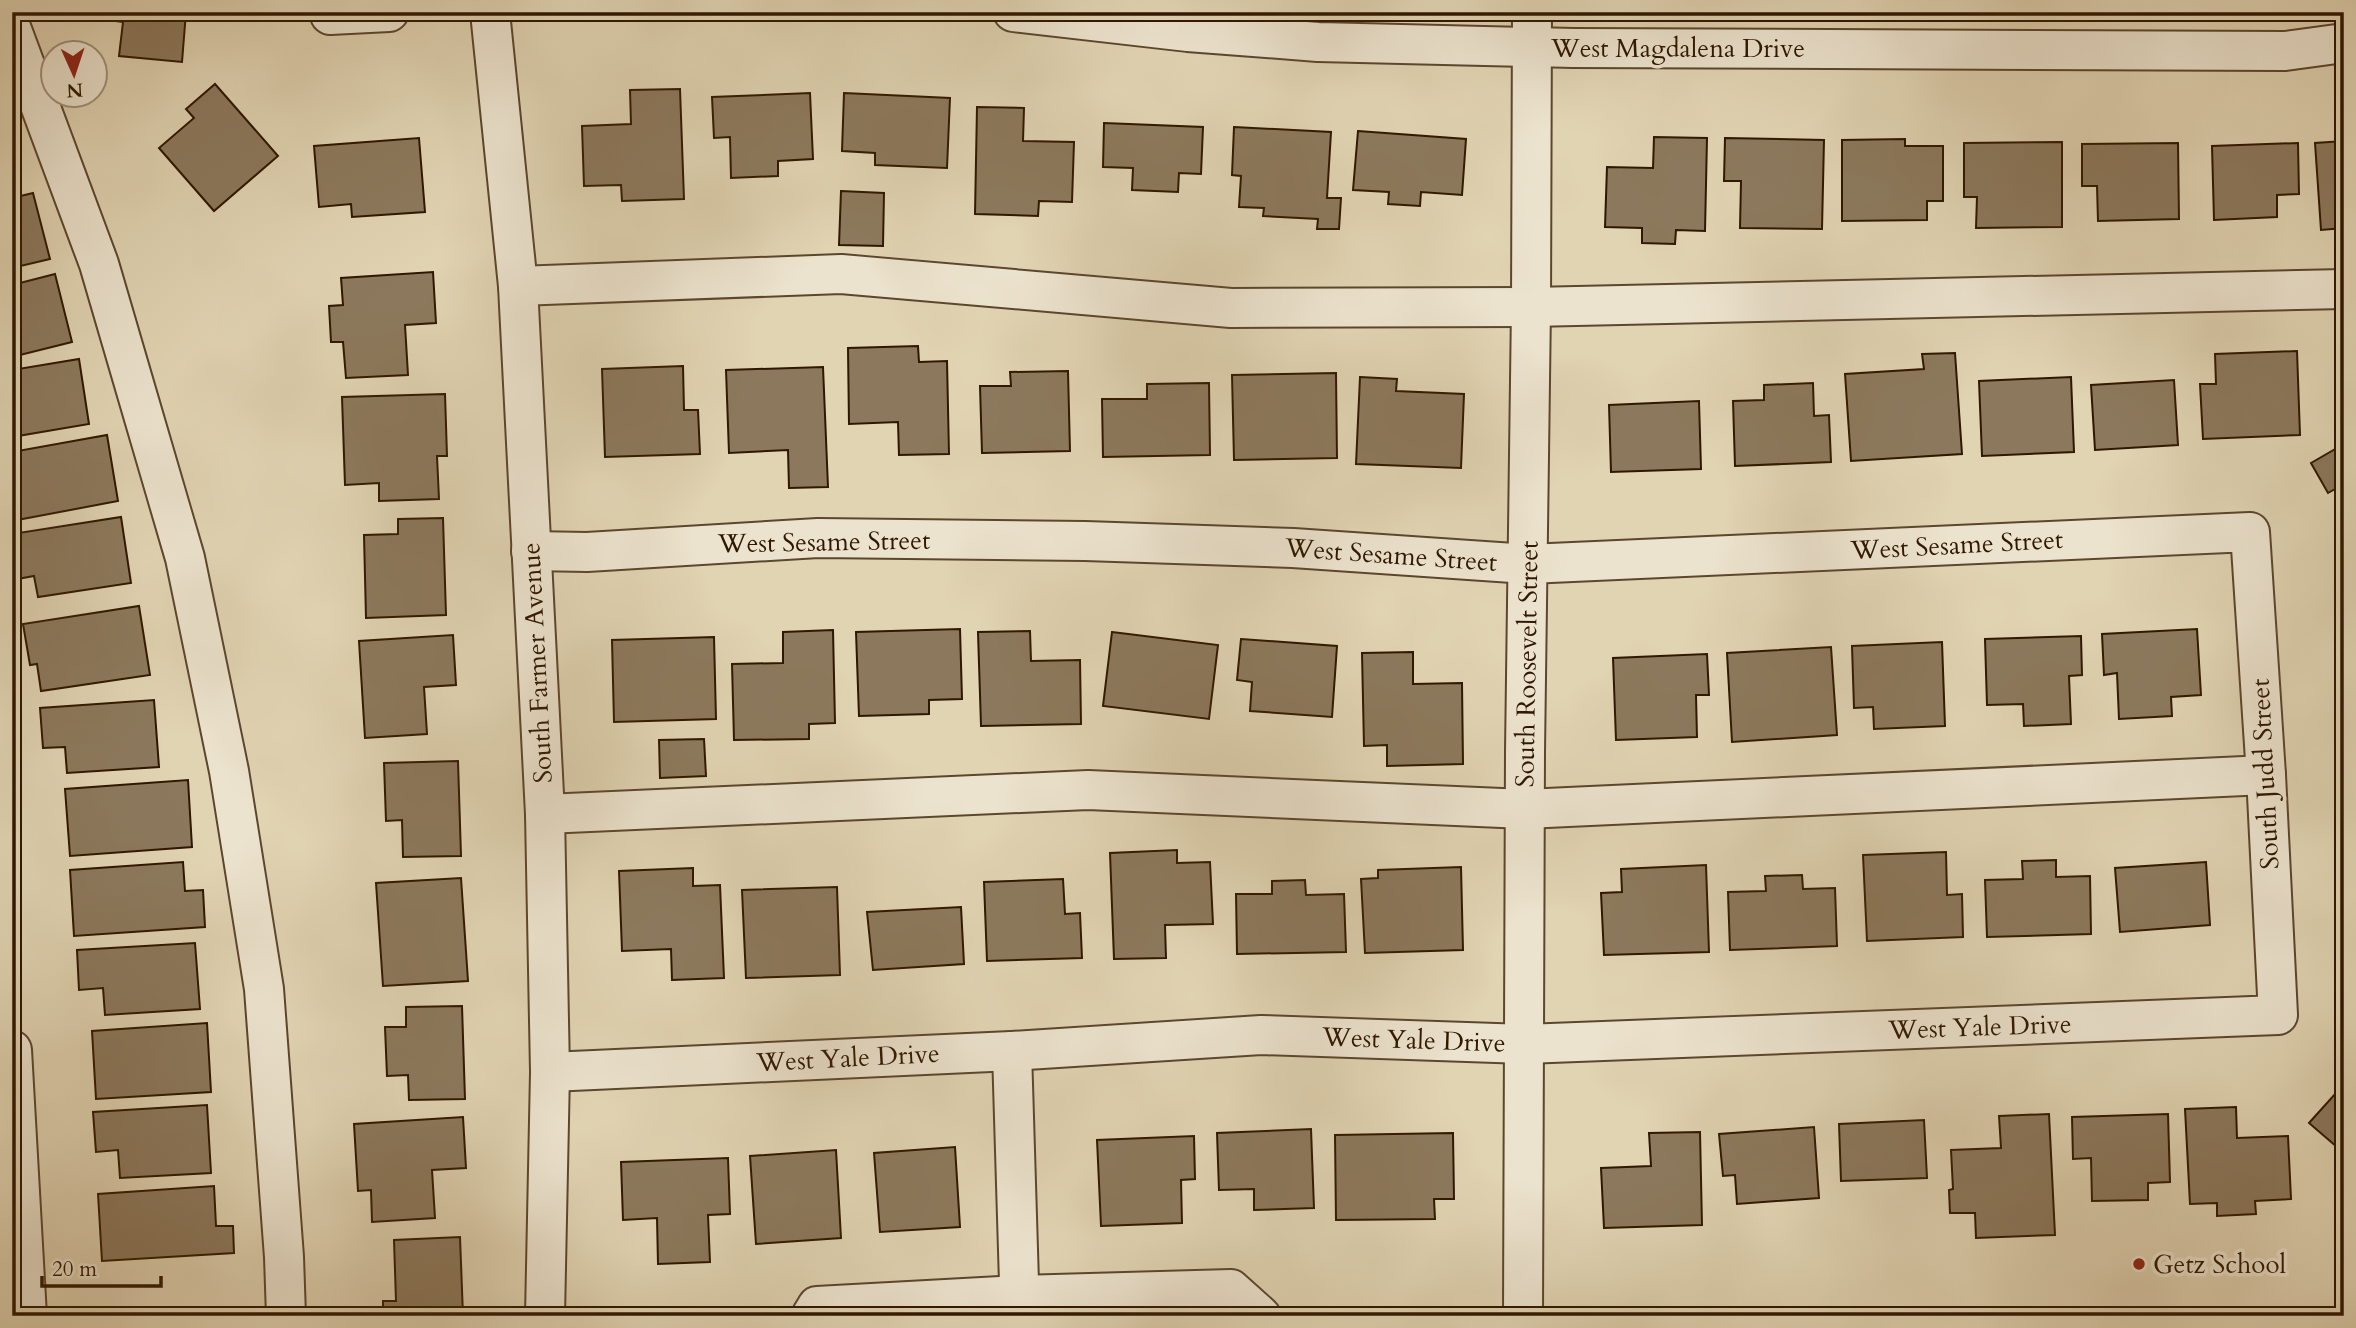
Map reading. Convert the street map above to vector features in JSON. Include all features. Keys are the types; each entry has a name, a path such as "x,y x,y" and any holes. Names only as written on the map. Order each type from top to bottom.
{"street":[{"path":"330,15 388,12"},
{"name":"South Farmer Avenue","path":"490,12 518,286 545,814 550,1072 545,1316"},
{"name":"West Magdalena Drive","path":"1013,12 1188,32 1318,42 1532,30 2285,51 2344,43"},
{"path":"12,30 99,264 185,558 229,771 264,989 286,1316"},
{"name":"South Roosevelt Street","path":"1522,1316 1532,30"},
{"path":"518,286 841,274 1231,308 1531,307 2344,289"},
{"name":"West Sesame Street","path":"531,551 587,552 818,538 1085,541 1293,548 1528,564 2250,532"},
{"name":"South Judd Street","path":"2250,532 2278,1016"},
{"path":"545,814 1088,790 1525,809 2266,775"},
{"name":"West Yale Drive","path":"550,1072 1012,1051 1261,1035 1525,1044 2278,1016"},
{"path":"12,1050 27,1316"},
{"path":"1012,1051 1020,1305"},
{"path":"811,1316 817,1306 1020,1305 1231,1289 1261,1316"}],"building":[{"path":"102,12 186,12 182,62 119,56 123,22 101,19"},
{"path":"215,84 278,156 214,211 159,148 194,118 186,109"},
{"path":"680,89 684,199 622,201 621,185 584,186 582,126 631,124 630,90"},
{"path":"810,93 813,159 778,161 778,176 731,178 730,137 714,138 712,97"},
{"path":"844,93 950,98 947,168 875,165 875,153 842,151"},
{"path":"977,107 1024,108 1023,141 1074,142 1072,202 1039,201 1038,216 975,214"},
{"path":"1104,123 1203,127 1201,174 1179,173 1178,192 1132,190 1133,168 1103,167"},
{"path":"1234,127 1331,132 1327,198 1341,198 1339,229 1317,229 1318,219 1263,216 1264,208 1239,207 1241,176 1232,175"},
{"path":"1358,131 1466,139 1462,195 1421,192 1420,206 1388,204 1389,192 1353,190"},
{"path":"1654,137 1707,138 1705,231 1676,230 1675,244 1642,243 1642,228 1605,227 1607,167 1653,168"},
{"path":"419,138 425,212 352,217 351,204 319,207 314,146"},
{"path":"1725,138 1824,140 1822,229 1740,228 1741,181 1724,181"},
{"path":"1905,139 1905,146 1943,146 1943,201 1927,201 1927,220 1842,221 1842,140"},
{"path":"2344,141 2344,228 2321,230 2315,143"},
{"path":"2062,142 2062,227 1976,228 1977,197 1964,197 1964,143"},
{"path":"2178,143 2179,219 2098,221 2097,186 2082,186 2082,144"},
{"path":"2298,143 2299,194 2277,195 2277,217 2214,220 2212,146"},
{"path":"12,144 20,168 12,171"},
{"path":"841,191 884,193 883,246 839,245"},
{"path":"33,193 50,259 12,268 12,198"},
{"path":"433,272 436,323 405,325 408,375 346,378 343,342 331,342 329,306 343,305 341,278"},
{"path":"55,274 72,342 12,357 12,285"},
{"path":"918,346 919,362 947,361 949,454 899,455 898,422 849,424 848,348"},
{"path":"2297,351 2300,435 2203,439 2200,384 2216,384 2215,354"},
{"path":"1955,353 1962,454 1851,461 1845,374 1924,369 1922,354"},
{"path":"79,359 89,424 12,437 12,370"},
{"path":"683,366 684,410 698,410 700,454 605,457 602,369"},
{"path":"823,367 828,487 789,488 788,450 729,453 726,370"},
{"path":"1068,371 1070,451 982,453 980,386 1011,386 1010,372"},
{"path":"1336,373 1337,458 1234,460 1232,375"},
{"path":"1360,377 1397,379 1396,391 1464,394 1461,468 1356,464"},
{"path":"2071,377 2074,452 1982,456 1979,381"},
{"path":"2174,380 2178,445 2095,450 2091,385"},
{"path":"1209,383 1210,455 1103,457 1102,399 1147,399 1147,384"},
{"path":"1813,383 1814,416 1829,415 1831,462 1735,466 1733,401 1764,400 1764,385"},
{"path":"445,394 447,456 437,456 439,499 379,501 379,483 345,485 342,397"},
{"path":"1699,401 1701,469 1611,472 1609,405"},
{"path":"107,435 118,501 12,521 12,452"},
{"path":"2344,444 2344,484 2328,493 2311,463"},
{"path":"121,517 131,583 38,597 34,576 12,580 12,534"},
{"path":"443,518 446,615 366,618 364,535 398,534 398,519"},
{"path":"139,606 150,675 41,691 37,664 30,665 23,624"},
{"path":"960,629 962,699 929,700 929,714 859,716 856,632"},
{"path":"2197,629 2201,695 2171,697 2172,716 2119,719 2117,673 2104,675 2102,634"},
{"path":"833,630 835,723 809,724 809,739 734,740 732,664 783,663 783,632"},
{"path":"1030,631 1031,661 1080,660 1081,724 981,726 978,632"},
{"path":"1112,632 1218,645 1209,719 1103,706"},
{"path":"453,635 456,685 424,687 427,734 365,738 359,641"},
{"path":"2081,636 2082,675 2069,676 2071,724 2024,726 2023,704 1987,705 1985,639"},
{"path":"714,637 716,719 614,722 612,640"},
{"path":"1241,639 1337,646 1332,717 1250,711 1252,682 1237,680"},
{"path":"1942,642 1945,726 1874,729 1873,707 1854,708 1852,646"},
{"path":"1831,647 1837,735 1732,742 1727,653"},
{"path":"1413,652 1413,684 1462,683 1463,764 1387,766 1387,745 1364,746 1362,653"},
{"path":"1707,654 1709,695 1696,695 1697,737 1616,740 1613,658"},
{"path":"154,700 159,767 67,773 65,747 43,748 40,708"},
{"path":"704,739 706,776 660,778 659,740"},
{"path":"458,761 461,856 403,857 402,820 386,821 384,763"},
{"path":"188,780 192,847 70,856 65,789"},
{"path":"1177,850 1177,863 1210,862 1213,924 1165,925 1166,958 1114,959 1110,853"},
{"path":"1946,852 1947,895 1962,894 1963,937 1867,941 1863,855"},
{"path":"2056,860 2056,877 2090,876 2091,934 1987,937 1985,880 2023,879 2022,861"},
{"path":"183,862 185,891 203,890 205,927 74,936 70,870"},
{"path":"2206,862 2210,925 2120,932 2115,868"},
{"path":"1706,865 1709,952 1604,955 1601,893 1622,892 1621,869"},
{"path":"1461,867 1463,950 1365,953 1361,879 1378,878 1378,870"},
{"path":"693,868 693,886 720,885 724,978 672,980 671,949 622,951 619,871"},
{"path":"1802,875 1803,889 1835,888 1837,946 1730,950 1728,892 1766,891 1765,876"},
{"path":"461,878 468,981 383,986 376,883"},
{"path":"1063,879 1065,914 1080,913 1082,958 987,961 984,882"},
{"path":"1305,880 1306,895 1344,894 1346,952 1237,954 1236,894 1272,894 1272,881"},
{"path":"837,887 840,975 746,978 742,890"},
{"path":"961,907 964,964 873,970 867,912"},
{"path":"195,943 200,1009 105,1015 103,988 79,990 77,950"},
{"path":"462,1006 465,1099 409,1100 408,1075 387,1076 385,1027 406,1027 406,1007"},
{"path":"207,1023 211,1092 96,1099 92,1031"},
{"path":"2344,1084 2344,1153 2309,1123"},
{"path":"207,1105 211,1173 120,1178 118,1150 96,1152 93,1112"},
{"path":"2236,1107 2237,1138 2288,1136 2291,1199 2255,1201 2256,1214 2217,1216 2217,1203 2190,1204 2185,1109"},
{"path":"2049,1114 2055,1235 1976,1238 1975,1213 1950,1213 1949,1190 1953,1189 1951,1150 2001,1148 1999,1116"},
{"path":"2168,1114 2170,1182 2148,1183 2148,1200 2092,1201 2091,1158 2073,1159 2072,1117"},
{"path":"463,1117 466,1168 432,1170 435,1218 372,1222 371,1190 358,1191 354,1124"},
{"path":"1924,1120 1927,1178 1841,1181 1839,1124"},
{"path":"1814,1127 1819,1198 1737,1204 1735,1175 1723,1176 1719,1134"},
{"path":"1311,1129 1314,1208 1254,1210 1254,1189 1219,1190 1217,1133"},
{"path":"1700,1132 1702,1225 1604,1228 1601,1168 1651,1166 1649,1133"},
{"path":"1453,1133 1454,1199 1434,1199 1435,1219 1336,1220 1335,1135"},
{"path":"1194,1136 1195,1179 1181,1180 1182,1223 1101,1226 1097,1140"},
{"path":"955,1147 960,1227 880,1232 874,1153"},
{"path":"836,1150 841,1238 756,1244 750,1156"},
{"path":"728,1158 730,1214 708,1215 710,1262 658,1264 657,1218 623,1220 621,1162"},
{"path":"214,1186 216,1226 233,1226 234,1253 102,1261 98,1194"},
{"path":"460,1237 463,1316 383,1316 383,1301 396,1301 394,1240"}],"place":[{"name":"Getz School","path":"2139,1264"}]}
